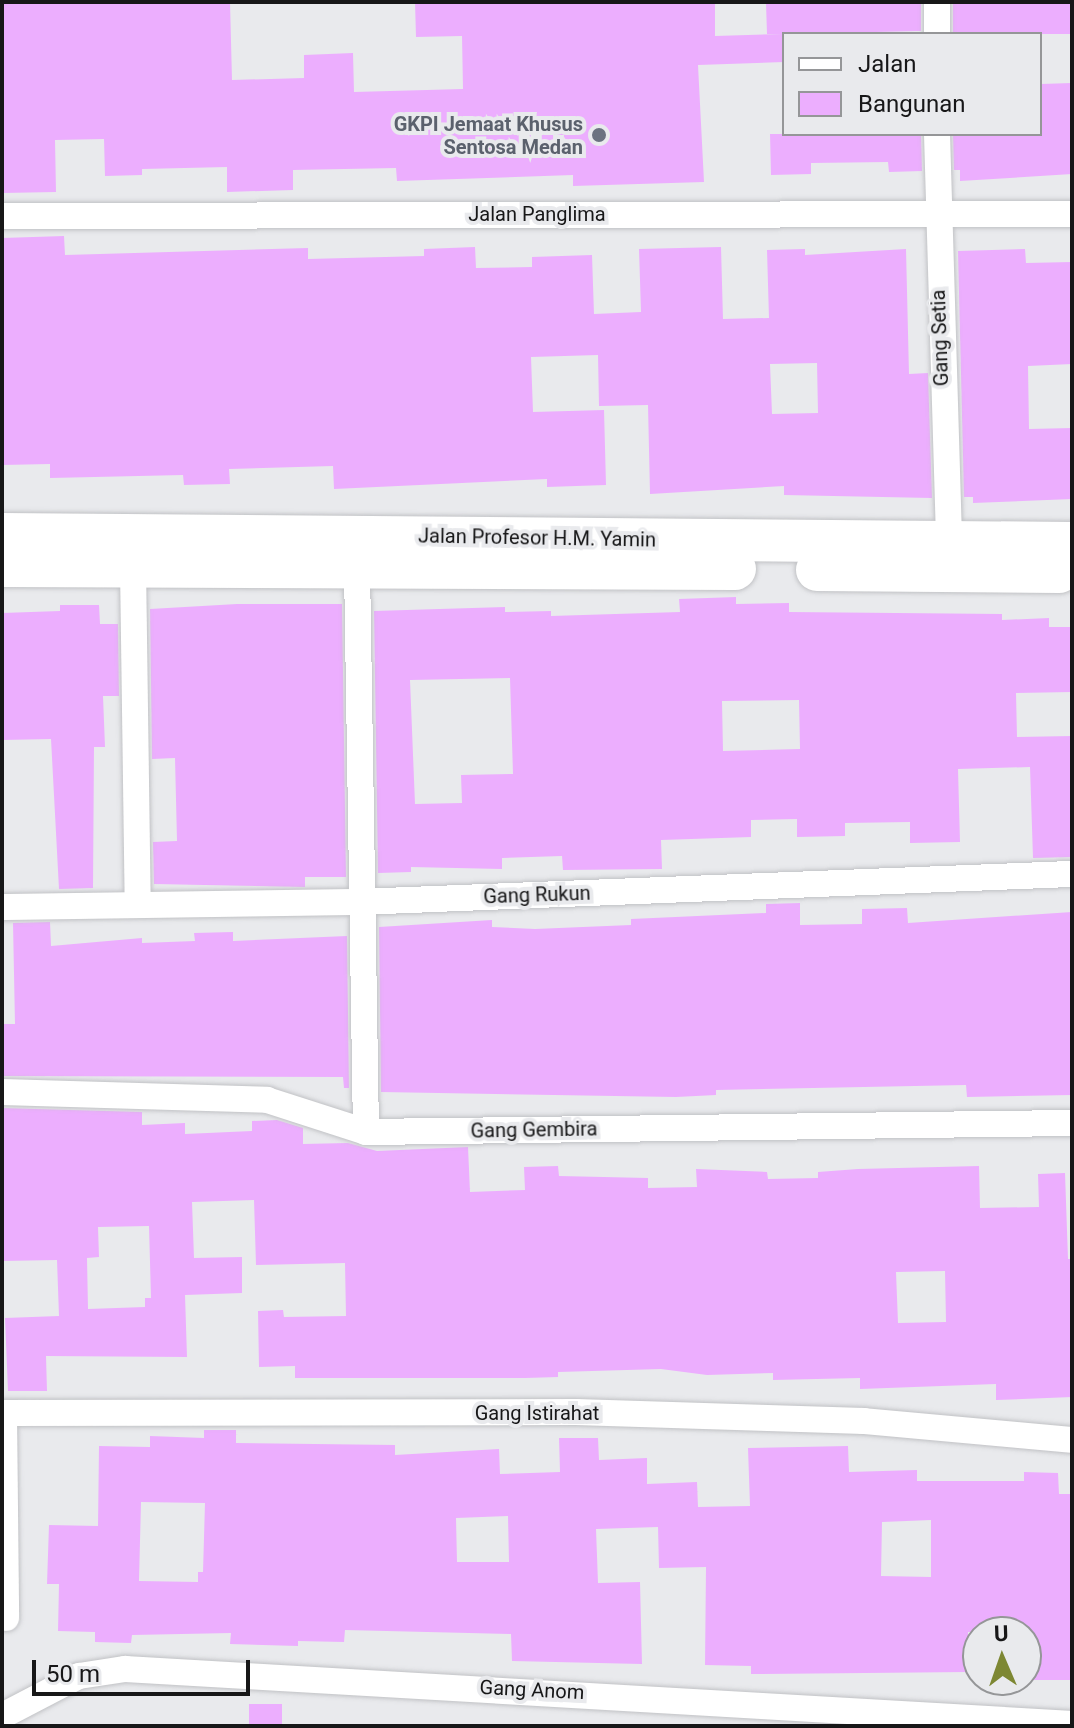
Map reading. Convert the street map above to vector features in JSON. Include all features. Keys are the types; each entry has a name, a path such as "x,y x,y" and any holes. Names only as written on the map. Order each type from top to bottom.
{"main road":[{"name":"Jalan Profesor H.M. Yamin","path":"2,534 340,556 1072,572"},
{"name":"Jalan Profesor H.M. Yamin","path":"2,566 133,566 340,556 949,541 1072,543"}],"street":[{"path":"937,2 937,32"},
{"name":"Gang Setia","path":"937,136 949,541"},
{"name":"Jalan Panglima","path":"2,216 1072,214"},
{"path":"340,556 366,1132"},
{"path":"133,566 138,904"},
{"name":"Gang Rukun","path":"2,907 358,902 1072,874"},
{"name":"Gang Gembira","path":"2,1092 267,1100 366,1132 1072,1123"},
{"name":"Gang Istirahat","path":"3,1413 576,1412 864,1421 1072,1440"},
{"path":"3,1413 6,1618"},
{"name":"Gang Anom","path":"2,1716 79,1676 125,1669 1072,1724"}],"building":[{"path":"4,2 230,2 232,80 304,78 304,55 353,53 354,92 463,89 462,36 416,37 415,2 715,2 715,36 782,34 782,62 698,65 704,182 573,186 573,175 397,181 396,168 293,170 293,190 227,192 227,167 142,169 142,175 105,176 104,139 55,140 56,192 2,193"},
{"path":"921,2 921,31 767,34 766,3"},
{"path":"953,2 1072,2 1072,34 953,32"},
{"path":"1072,83 1072,174 960,181 960,170 954,170 953,136 1042,136 1042,84"},
{"path":"770,134 921,136 922,171 889,172 888,162 811,163 811,174 771,175"},
{"path":"64,236 65,255 308,248 308,259 424,256 424,249 475,247 476,268 532,267 532,257 592,255 594,314 641,312 639,249 721,247 723,319 769,318 767,250 805,249 805,255 906,249 909,374 928,373 932,498 784,495 784,486 650,494 648,405 599,406 598,355 531,357 533,412 604,410 606,485 547,487 547,479 334,489 333,466 229,469 230,484 184,485 183,475 50,478 50,464 2,465 2,238","holes":["817,363 818,413 772,414 770,364"]},
{"path":"1025,249 1026,263 1072,262 1072,364 1028,366 1029,429 1072,428 1072,499 973,503 973,497 964,497 958,251"},
{"path":"736,597 736,604 789,603 789,612 1002,614 1002,620 1049,618 1049,627 1072,627 1072,692 1016,693 1017,737 1072,736 1072,857 1033,858 1030,767 958,769 960,842 910,843 910,822 845,823 845,836 797,837 797,819 751,820 751,837 661,840 662,869 563,870 562,856 502,858 502,869 411,867 411,872 378,873 374,611 505,607 505,612 551,611 551,616 680,612 679,599","holes":["510,678 513,774 461,775 462,803 415,804 410,680","799,700 800,749 723,751 722,701"]},
{"path":"237,604 342,604 346,877 305,877 305,887 154,884 153,842 177,841 175,758 152,759 150,609"},
{"path":"60,605 99,605 100,624 118,624 119,696 103,696 105,747 94,747 93,888 59,889 51,739 2,740 2,613 60,611"},
{"path":"800,903 800,925 862,924 862,909 907,908 908,923 1072,912 1072,1095 967,1097 966,1085 716,1090 716,1095 676,1097 381,1092 379,927 492,920 492,927 535,929 631,925 631,919 766,913 766,904"},
{"path":"50,922 51,946 142,938 142,943 195,941 194,933 233,932 233,941 347,936 349,1088 344,1088 343,1077 2,1076 2,1024 15,1024 13,923"},
{"path":"2,1108 142,1112 142,1125 185,1123 185,1134 252,1131 252,1121 277,1120 303,1128 303,1144 348,1143 377,1151 468,1147 470,1192 525,1190 524,1167 558,1166 559,1176 648,1178 648,1188 697,1187 696,1169 767,1172 768,1179 818,1178 818,1172 858,1169 979,1166 980,1208 1039,1207 1038,1174 1065,1173 1068,1259 1072,1259 1072,1397 996,1400 996,1384 860,1389 860,1378 773,1380 773,1373 707,1375 661,1369 558,1372 558,1377 525,1378 295,1378 295,1366 259,1367 258,1311 283,1310 284,1317 346,1316 345,1263 256,1265 254,1200 192,1202 194,1258 242,1257 242,1293 185,1295 187,1357 46,1356 47,1391 8,1391 5,1318 59,1316 57,1260 2,1261","holes":["149,1226 151,1298 145,1298 145,1307 88,1309 87,1258 99,1257 98,1227","945,1271 946,1322 898,1323 896,1272"]},
{"path":"204,1430 236,1430 236,1443 395,1445 395,1455 499,1449 500,1474 560,1472 559,1438 598,1438 599,1460 647,1458 647,1484 697,1482 698,1507 750,1506 748,1448 848,1446 849,1472 917,1470 917,1481 1024,1481 1024,1472 1058,1473 1059,1494 1072,1494 1072,1680 1042,1680 1042,1616 962,1616 962,1672 751,1674 751,1666 705,1665 706,1567 659,1568 658,1527 596,1529 598,1583 640,1582 642,1664 512,1661 511,1634 345,1630 344,1642 298,1641 298,1646 230,1644 231,1633 132,1635 131,1643 95,1642 95,1632 58,1631 59,1584 47,1584 49,1525 98,1526 99,1446 150,1447 150,1436 204,1438","holes":["141,1502 205,1503 203,1572 198,1572 198,1582 139,1581","508,1516 509,1562 457,1562 456,1518","931,1520 931,1577 881,1576 882,1522"]},
{"path":"249,1704 282,1704 282,1726 249,1726"}],"place":[{"name":"GKPI Jemaat Khusus Sentosa Medan","path":"599,135"}]}
